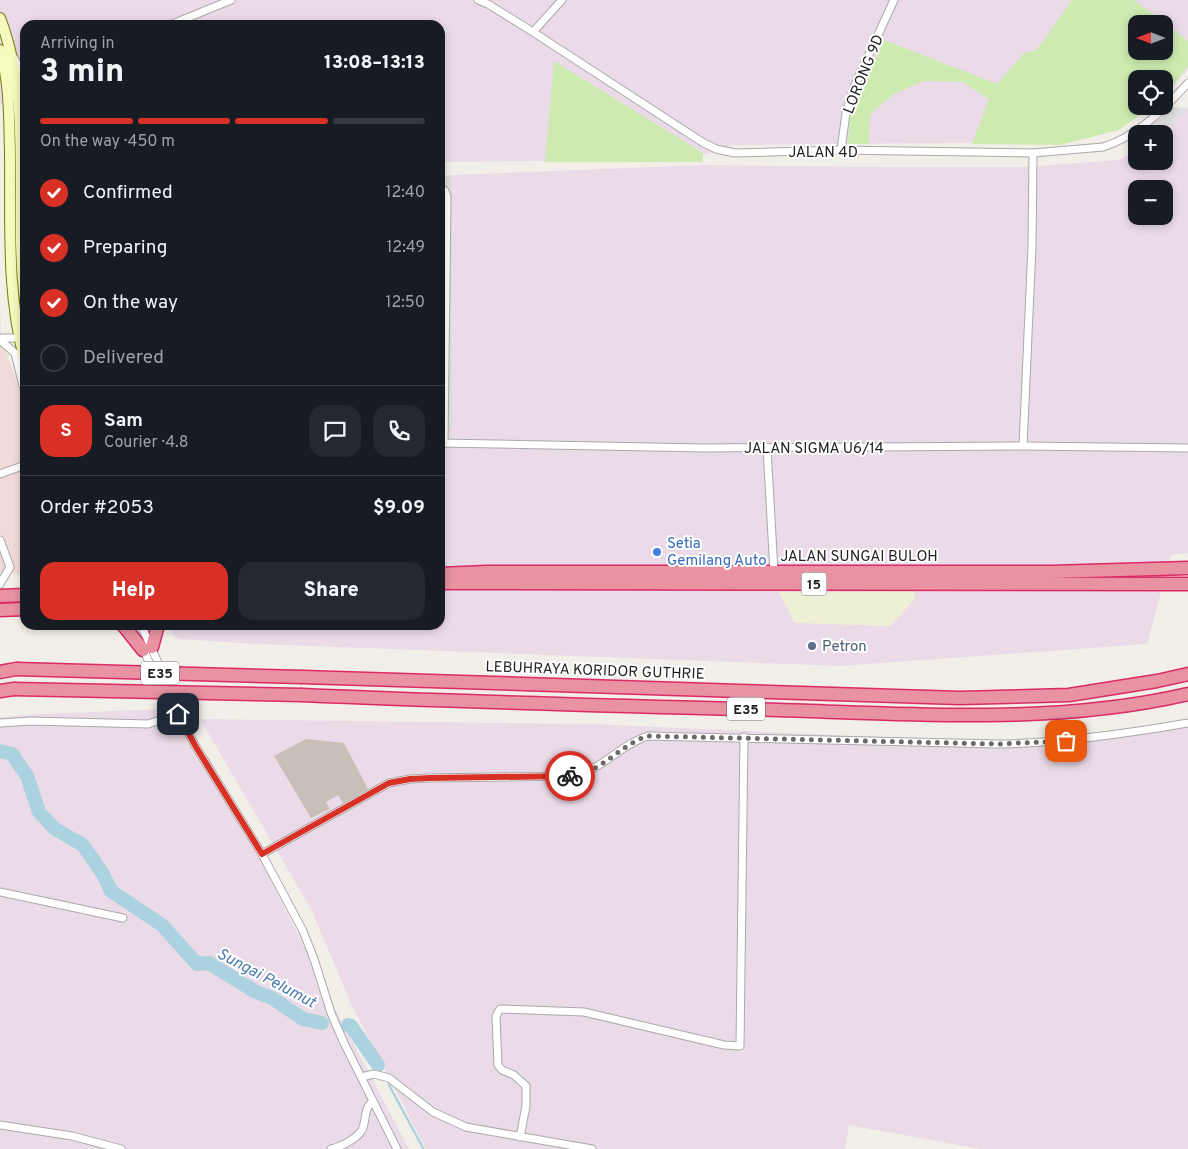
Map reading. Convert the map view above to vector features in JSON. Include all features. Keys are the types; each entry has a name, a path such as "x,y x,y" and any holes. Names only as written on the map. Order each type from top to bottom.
{"highway":[{"name":"JALAN SUNGAI BULOH","path":"445,574 487,572 1051,572 1188,568"},
{"name":"JALAN SUNGAI BULOH","path":"445,584 1188,584"},
{"path":"0,596 20,595"},
{"path":"0,610 20,609"},
{"path":"128,630 148,649 156,630"},
{"name":"LEBUHRAYA KORIDOR GUTHRIE","path":"0,672 16,669 960,698 1069,695 1188,674"},
{"name":"E35","path":"0,691 14,689 302,695 961,715 1105,708 1135,705 1188,694"}],"main road":[{"path":"0,18 12,56 17,82 20,186"},
{"path":"0,50 8,86 10,265 20,342"}],"street":[{"path":"182,20 231,0"},
{"name":"JALAN 4D","path":"478,0 534,32 716,150 735,152 841,150 1033,153 1103,147 1113,144 1139,129 1162,110 1188,83"},
{"path":"534,32 562,0"},
{"name":"LORONG 9D","path":"841,150 846,113 854,87 894,0"},
{"path":"12,56 20,69"},
{"path":"1023,446 1032,246 1033,153"},
{"path":"445,194 447,197 445,256"},
{"path":"0,339 19,338"},
{"path":"0,339 15,353 20,374"},
{"name":"JALAN SIGMA U6/14","path":"445,443 767,448 1023,446 1188,448"},
{"path":"767,448 774,572"},
{"path":"0,474 20,467"},
{"path":"0,540 10,570 0,584"},
{"path":"0,562 8,562"},
{"path":"134,630 148,649"},
{"path":"142,630 152,669 162,680 196,747 262,854 303,931 331,1013 397,1149"},
{"path":"0,723 31,721 148,724 178,714"},
{"path":"262,854 389,783 430,778 573,776 590,771 635,741 648,736 1040,744 1108,737 1188,723"},
{"path":"520,1137 526,1106 526,1086 514,1075 502,1070 498,1065 496,1016 500,1009 584,1012 724,1045 740,1046 744,737"},
{"path":"0,892 123,918"},
{"path":"361,1077 374,1074 389,1078 433,1112 459,1125 592,1149"},
{"path":"331,1149 354,1139 361,1131 367,1106 373,1101"},
{"path":"0,1125 72,1136 121,1149"}],"shaded area":[{"path":"0,0 1188,0 1188,69 1173,86 1173,70 1128,70 1128,109 1052,142 731,145 694,159 445,162 445,20 20,20 20,105 0,105"},
{"path":"1173,108 1188,108 1172,125 1151,125 1164,115 1173,115"},
{"path":"1188,108 1188,553 1171,555 1147,644 840,666 256,644 178,639 169,630 445,630 445,430 453,429 452,175 705,165 1025,167 1119,160 1128,155 1128,170 1173,170 1172,125"},
{"path":"452,175 453,430 445,431 445,176"},
{"path":"0,300 1,338 20,392 20,574 0,573"},
{"path":"164,709 211,760 334,1007 409,1149 0,1149 0,717"},
{"path":"200,719 591,724 1017,743 1141,733 1188,721 1188,1149 981,1149 849,1125 845,1149 426,1149 351,1004 312,911"}],"green space":[{"path":"1072,0 1134,0 1154,15 1128,15 1128,60 1173,60 1173,30 1188,41 1188,66 1173,85 1173,70 1128,70 1128,115 1140,115 1119,130 1060,145 972,144 989,99 963,82 924,81 894,94 870,114 869,144 848,144 850,115 884,40 997,84 1024,53 1036,51"},
{"path":"554,61 703,153 703,162 545,162"},
{"path":"914,591 915,599 890,626 795,623 779,592"}],"building":[{"path":"306,739 344,743 368,789 343,803 338,795 326,802 330,809 311,818 274,756"}],"waterway":[{"name":"Sungai Pelumut","path":"0,751 12,754 27,776 39,812 55,829 83,845 103,874 111,891 162,925 197,964 209,963 254,991 272,998 303,1019 322,1023"},
{"name":"Sungai Pelumut","path":"348,1025 351,1026 378,1065"},
{"path":"389,1085 423,1148"}],"way so far":[{"path":"570,776 590,771 635,741 648,736 998,744 1040,744 1066,741"}],"place":[{"name":"Setia Gemilang Auto","path":"657,552"},
{"name":"Petron","path":"812,646"}],"route":[{"path":"178,714 196,747 262,854 389,783 430,778 570,776"}]}
